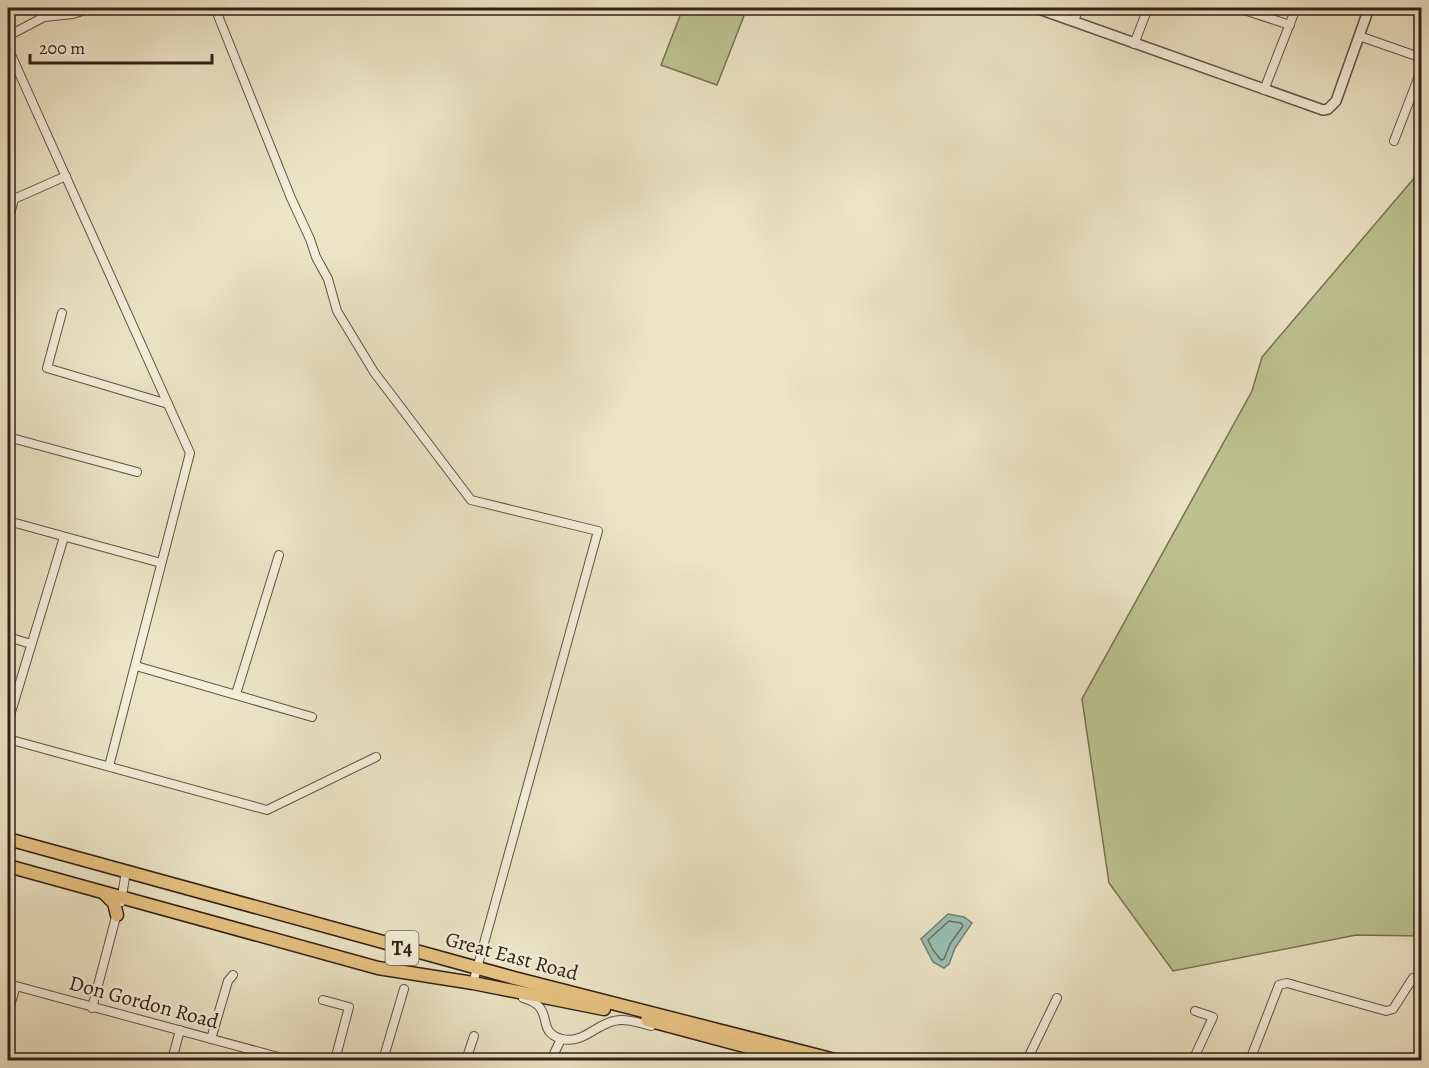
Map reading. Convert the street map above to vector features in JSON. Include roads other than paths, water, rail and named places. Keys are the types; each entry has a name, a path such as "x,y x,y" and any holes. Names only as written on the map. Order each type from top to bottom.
{"main road":[{"name":"Great East Road","path":"8,839 477,967 835,1060"},
{"name":"Great East Road","path":"8,866 378,968 473,983 595,1007 797,1060"},
{"path":"105,893 114,903 117,915"},
{"path":"117,915 125,907 136,902"}],"street":[{"path":"8,36 44,17 73,14 91,8"},
{"path":"215,8 291,198 328,279 337,311 374,372 471,500 598,531 473,983"},
{"path":"1036,8 1316,108 1328,109 1336,101 1369,8"},
{"path":"1074,21 1078,8"},
{"path":"1134,44 1148,8"},
{"path":"1238,8 1290,25"},
{"path":"1264,90 1296,8"},
{"path":"1359,36 1422,58"},
{"path":"8,48 190,453 109,766"},
{"path":"1395,141 1422,68"},
{"path":"8,222 14,199 66,176"},
{"path":"62,313 47,368 168,404"},
{"path":"8,437 137,472"},
{"path":"8,521 161,563"},
{"path":"8,722 64,537"},
{"path":"236,694 279,555"},
{"path":"8,637 32,644"},
{"path":"136,666 312,717"},
{"path":"8,739 267,810 376,757"},
{"path":"92,1008 122,898 126,871"},
{"path":"211,1039 228,981 233,975"},
{"path":"1250,1060 1279,985 1287,982 1386,1011 1393,1010 1413,978"},
{"name":"Don Gordon Road","path":"8,1012 12,985 180,1030 270,1058 289,1060"},
{"path":"486,986 535,1002 541,1007 548,1031 561,1039 579,1039 611,1021 621,1019 671,1032 693,1032"},
{"path":"383,1060 404,989"},
{"path":"1027,1060 1057,998"},
{"path":"323,1000 349,1006 335,1060"},
{"path":"1193,1060 1213,1017 1195,1011"},
{"path":"172,1060 180,1030"},
{"path":"466,1060 474,1036"},
{"path":"551,1060 561,1039"}],"water":[{"path":"948,914 964,917 972,923 955,948 949,964 944,968 933,962 921,939"}],"waterway":[{"path":"699,1060 723,1054 747,1060"}]}
